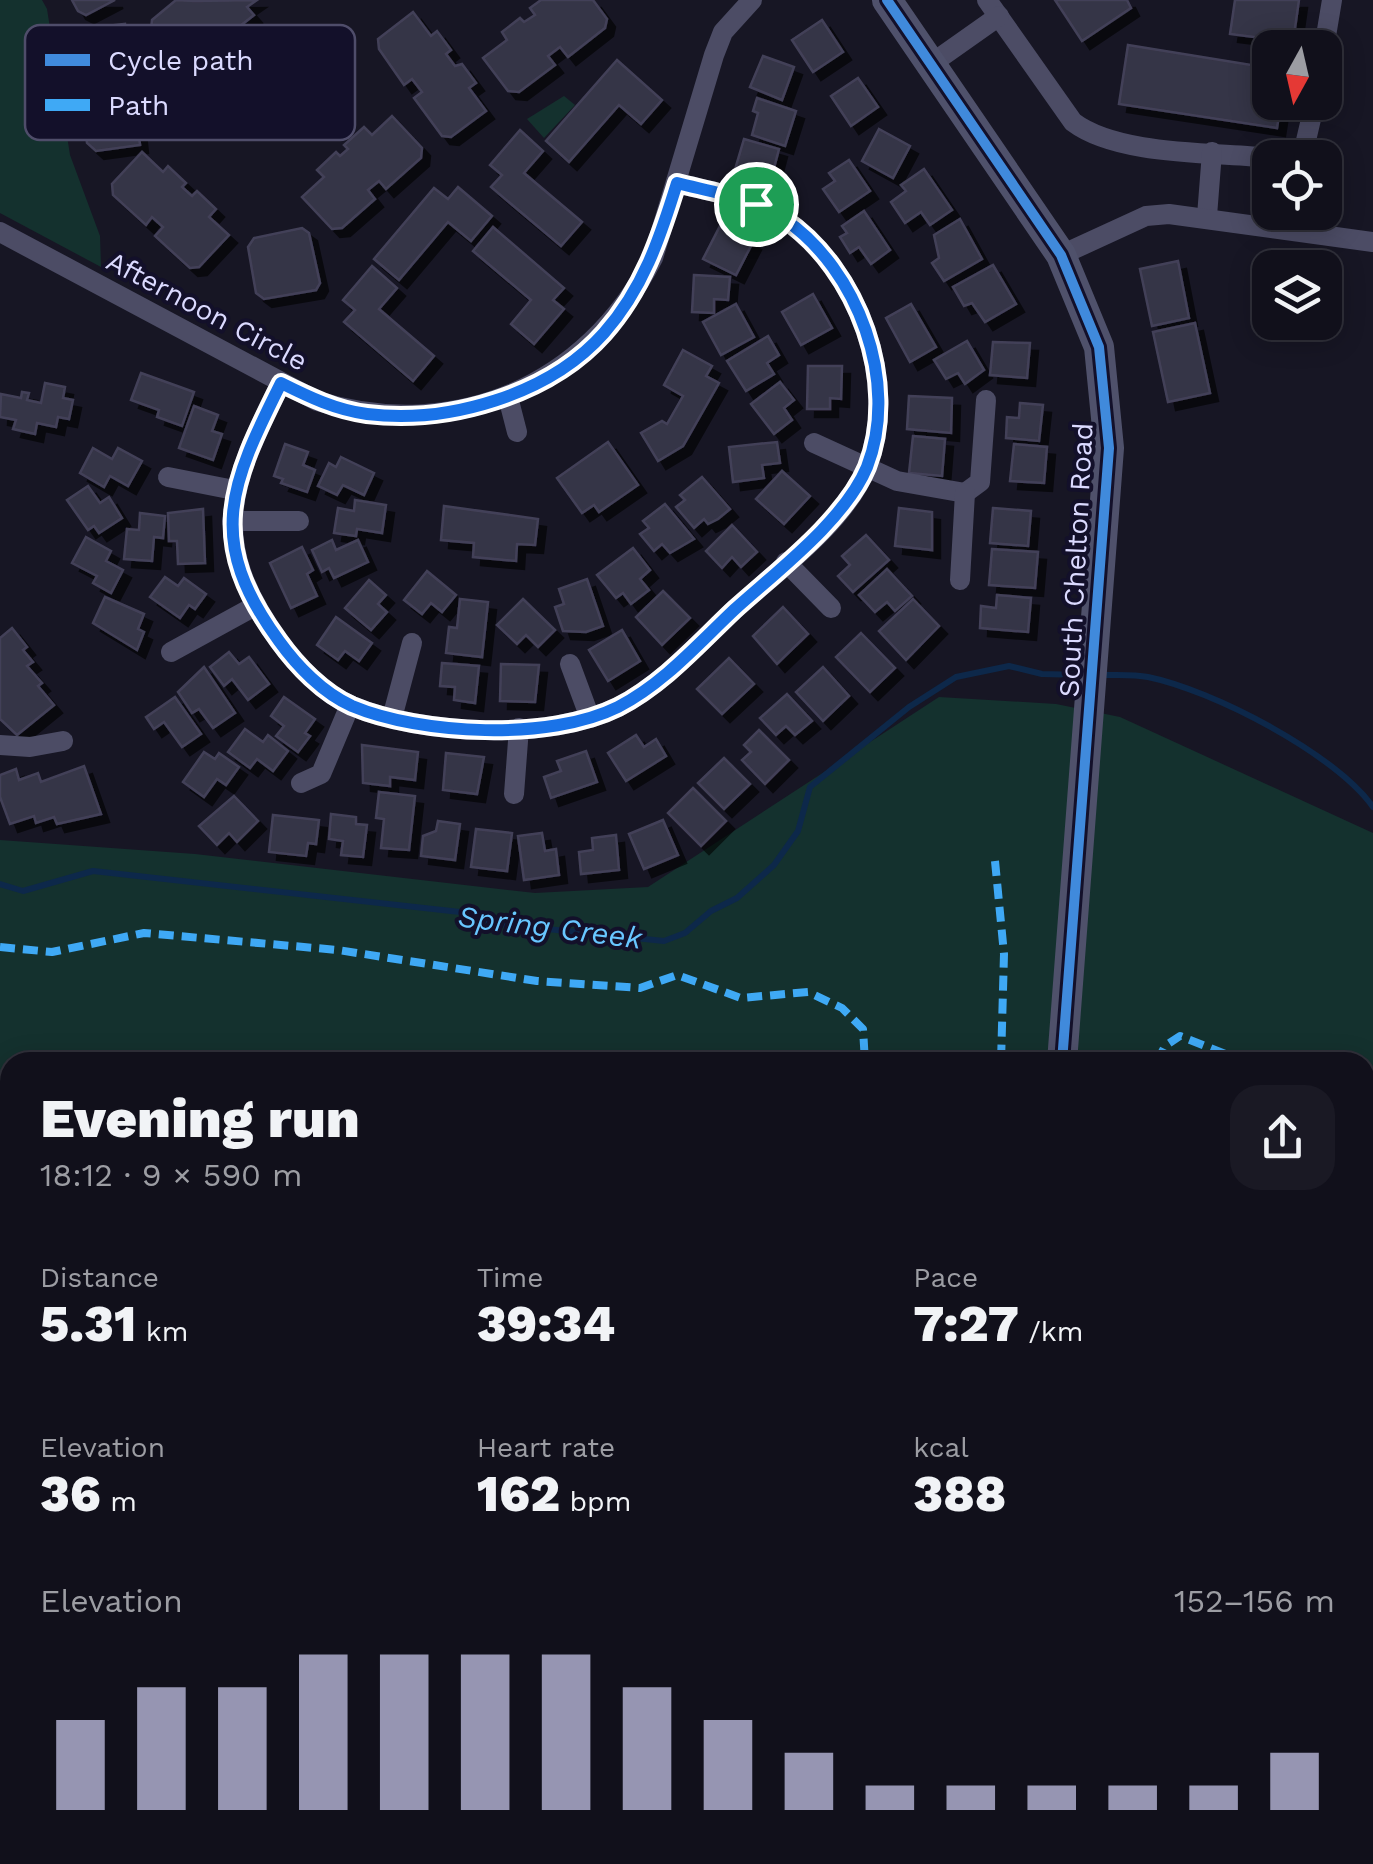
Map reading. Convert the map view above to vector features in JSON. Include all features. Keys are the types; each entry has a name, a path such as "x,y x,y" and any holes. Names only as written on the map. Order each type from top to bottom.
{"main road":[{"name":"South Chelton Road","path":"887,0 1061,255 1098,347 1106,386 1110,448 1063,1052"}],"street":[{"name":"Afternoon Circle","path":"0,232 281,383 346,410 400,416 452,410 508,397 581,354 604,333 653,258 718,44 752,0"},
{"path":"1327,30 1332,0"},
{"path":"930,64 993,8 1073,122 1086,131 1154,147 1252,156"},
{"path":"1207,216 1212,152"},
{"path":"281,383 234,490 232,521 241,574 255,606 294,663 350,705 392,718 469,728 518,728 557,726 590,718 656,683 840,508 866,469 880,393 872,354 855,307 829,262 784,218 756,204 677,183"},
{"path":"1061,255 1146,216 1207,216 1373,242"},
{"path":"508,397 517,432"},
{"path":"814,443 866,469 920,488 965,493 980,482 986,400"},
{"path":"168,478 234,490"},
{"path":"960,580 965,493"},
{"path":"232,521 300,520"},
{"path":"786,562 831,608"},
{"path":"172,652 255,606"},
{"path":"392,718 412,643"},
{"path":"570,664 590,718"},
{"path":"302,783 321,774 350,705"},
{"path":"514,794 518,728"},
{"path":"0,745 64,741"}],"green space":[{"path":"0,0 42,0 50,25 25,25 25,140 68,140 100,236 101,267 0,213"},
{"path":"564,96 575,105 544,138 527,119"},
{"path":"939,697 1056,704 1120,717 1373,833 1373,1052 0,1052 0,840 195,854 535,893 648,887"}],"building":[{"path":"72,0 115,0 86,15 78,11"},
{"path":"176,0 257,0 247,7 254,15 241,25 152,25 152,20"},
{"path":"541,0 593,0 607,19 605,28 568,57 560,47 548,56 555,65 519,92 508,91 483,58 507,40 502,32 520,18 524,22 535,15 530,8"},
{"path":"1055,0 1127,0 1131,8 1082,41"},
{"path":"1235,0 1299,0 1295,30 1252,30 1252,37 1230,34"},
{"path":"413,12 431,36 437,31 451,50 446,54 455,66 462,64 476,83 469,88 486,111 451,137 442,136 414,98 422,92 412,79 404,85 379,49 378,39"},
{"path":"822,20 843,52 813,72 792,40"},
{"path":"1128,45 1252,65 1252,120 1278,120 1277,128 1119,104"},
{"path":"763,56 794,67 782,100 750,87"},
{"path":"617,60 662,100 641,124 619,105 569,162 546,141"},
{"path":"858,78 878,107 851,126 831,96"},
{"path":"757,98 796,111 785,146 752,135"},
{"path":"392,116 422,148 421,158 386,189 379,181 368,190 375,199 342,228 332,229 302,197 324,177 317,170 336,152 340,156 348,149 344,145 355,140 364,127 372,135"},
{"path":"879,129 910,146 893,178 862,161"},
{"path":"520,130 543,151 524,173 582,222 561,246 491,187 502,175 490,165"},
{"path":"744,139 779,149 770,183 734,173"},
{"path":"87,140 139,140 140,145 96,151"},
{"path":"142,152 163,172 168,166 186,183 182,187 192,196 197,191 216,209 209,217 229,235 199,267 190,268 155,236 163,227 152,217 146,225 113,195 112,184"},
{"path":"849,160 870,191 839,212 823,189 835,181 829,173"},
{"path":"924,169 952,210 930,225 921,212 905,223 891,202 906,191 901,185"},
{"path":"458,187 492,216 471,241 448,222 399,280 374,259 434,188 448,199"},
{"path":"864,211 890,250 871,264 859,247 850,253 840,237 847,233 842,226"},
{"path":"960,219 982,259 944,281 932,263 939,258 934,235"},
{"path":"720,226 753,242 736,275 703,259"},
{"path":"493,227 564,288 553,300 564,309 534,344 511,324 531,300 473,251"},
{"path":"302,228 309,233 320,283 316,290 264,299 256,293 248,247 254,238"},
{"path":"1178,261 1189,318 1152,326 1140,269"},
{"path":"993,265 1016,304 985,322 972,303 964,306 953,287"},
{"path":"372,266 397,288 379,309 434,356 413,381 344,322 355,310 343,300"},
{"path":"694,275 730,277 728,300 714,299 714,313 692,312"},
{"path":"813,294 832,328 801,345 782,312"},
{"path":"736,304 754,337 721,355 703,322"},
{"path":"911,304 936,347 910,362 886,318"},
{"path":"1195,323 1210,393 1168,402 1153,332"},
{"path":"768,336 779,355 767,363 774,374 746,391 727,361"},
{"path":"967,341 984,370 965,384 958,373 946,379 934,360"},
{"path":"993,342 1030,343 1027,378 990,375"},
{"path":"683,350 712,366 706,376 719,383 683,446 658,461 641,433 662,421 667,424 683,396 664,385"},
{"path":"808,366 842,366 841,399 830,398 830,409 807,409"},
{"path":"141,373 194,392 182,426 157,417 159,410 131,400"},
{"path":"780,382 794,400 784,408 792,420 774,434 751,404"},
{"path":"45,383 65,387 63,398 73,400 69,419 58,417 56,427 37,423 35,434 13,429 16,420 0,417 1,394 21,398 22,392 29,393 27,400 41,403"},
{"path":"909,396 952,398 951,433 907,429"},
{"path":"1020,403 1043,405 1039,441 1006,438 1007,417 1019,418"},
{"path":"194,406 218,415 212,431 222,434 213,460 179,448"},
{"path":"913,436 945,439 942,476 909,473"},
{"path":"608,442 638,485 599,512 594,505 582,513 557,478"},
{"path":"777,442 780,463 762,465 764,478 733,482 729,447"},
{"path":"285,444 308,452 303,465 315,470 307,492 281,483 283,479 274,476"},
{"path":"1014,444 1047,447 1044,483 1010,481"},
{"path":"93,448 112,459 118,448 142,461 128,486 110,476 104,487 80,473"},
{"path":"341,457 374,473 364,495 343,485 337,495 318,486 329,463 336,467"},
{"path":"782,471 810,496 784,524 756,499"},
{"path":"702,477 730,509 708,524 704,519 694,528 676,507 685,500 680,495"},
{"path":"88,486 100,503 109,497 122,518 99,533 94,526 88,530 67,500"},
{"path":"355,500 386,505 382,533 357,529 356,536 334,533 338,508 354,511"},
{"path":"665,504 694,539 670,553 662,544 654,551 640,534 649,528 643,521"},
{"path":"444,506 538,519 535,545 517,544 516,561 473,557 474,543 441,540"},
{"path":"899,508 932,512 932,550 895,546"},
{"path":"993,508 1031,511 1028,546 990,543"},
{"path":"203,509 205,563 178,564 177,541 169,541 168,513"},
{"path":"140,513 165,516 163,538 154,537 152,561 124,559 127,529 139,530"},
{"path":"732,525 757,552 741,567 732,557 722,568 706,551"},
{"path":"866,535 889,560 853,592 838,576 850,565 842,556"},
{"path":"86,537 111,551 106,561 123,570 111,593 93,583 97,576 72,563"},
{"path":"332,540 336,550 358,540 368,562 334,578 329,568 322,572 312,550"},
{"path":"302,547 313,570 307,574 317,596 291,608 270,563"},
{"path":"633,548 650,570 640,579 649,590 631,604 623,593 616,598 597,575"},
{"path":"992,549 1038,552 1035,588 989,585"},
{"path":"887,569 912,596 895,611 887,602 875,612 859,595"},
{"path":"427,571 456,595 442,612 431,603 422,614 404,600"},
{"path":"165,577 178,586 184,578 206,594 195,609 189,605 180,618 150,597"},
{"path":"587,579 603,626 586,632 563,631 555,607 564,604 559,589"},
{"path":"369,580 386,595 378,604 387,612 371,630 345,608"},
{"path":"663,591 690,618 662,645 636,617"},
{"path":"997,595 1031,598 1028,632 980,628 981,606 996,608"},
{"path":"105,597 144,614 138,629 144,632 137,650 93,623"},
{"path":"460,599 488,602 482,657 446,653 449,627 457,628"},
{"path":"523,599 555,630 538,647 526,635 517,644 497,625"},
{"path":"913,599 939,626 906,660 879,631"},
{"path":"783,607 808,634 777,664 753,636"},
{"path":"336,617 372,643 359,661 345,651 338,660 317,645"},
{"path":"12,628 33,662 27,666 54,705 17,735 0,719 0,638"},
{"path":"622,630 640,661 608,681 589,650"},
{"path":"861,633 895,668 870,692 836,657"},
{"path":"229,652 239,664 249,657 269,684 248,700 232,679 224,686 210,667"},
{"path":"729,658 754,684 722,714 697,689"},
{"path":"442,663 479,666 475,703 454,700 455,687 440,686"},
{"path":"501,664 539,665 535,702 500,701"},
{"path":"204,667 235,713 213,728 199,709 192,713 178,692"},
{"path":"823,667 849,696 823,721 796,692"},
{"path":"787,694 812,721 795,735 786,726 776,735 760,718"},
{"path":"175,697 201,734 182,747 164,722 154,729 146,717"},
{"path":"284,697 315,719 305,733 310,736 298,752 276,736 284,726 271,716"},
{"path":"245,729 263,742 268,735 288,751 273,771 257,759 250,768 228,752"},
{"path":"759,730 789,760 765,784 742,760 751,752 744,745"},
{"path":"636,735 644,747 656,739 666,756 626,781 608,753"},
{"path":"362,745 418,752 415,780 390,777 390,786 363,783"},
{"path":"586,751 597,782 551,798 544,777 561,771 557,761"},
{"path":"204,752 215,759 219,753 239,767 226,785 217,779 204,797 183,782"},
{"path":"446,753 484,757 477,794 443,790"},
{"path":"724,758 750,784 724,809 698,783"},
{"path":"84,766 101,814 57,824 54,817 36,823 34,816 10,824 0,797 0,775 16,769 19,780 38,773 41,782"},
{"path":"693,788 726,821 701,846 668,813"},
{"path":"379,792 415,796 409,850 381,848 384,819 376,818"},
{"path":"234,796 258,821 237,842 229,833 217,845 199,826"},
{"path":"331,814 356,817 356,824 367,825 363,857 341,855 343,841 329,839"},
{"path":"273,815 319,820 316,844 308,843 306,856 269,852"},
{"path":"663,820 678,855 644,869 629,834"},
{"path":"438,821 460,824 455,860 421,856 423,836 436,831"},
{"path":"476,829 512,833 507,871 471,867"},
{"path":"542,833 545,851 556,849 559,875 524,880 518,836"},
{"path":"616,835 619,870 581,874 579,852 593,850 592,838"}],"waterway":[{"name":"Spring Creek","path":"0,884 23,891 93,871 460,912 499,924 664,941 685,933 711,911 737,898 774,865 798,831 810,787 909,707 956,677 1009,666 1042,674 1084,675"},
{"name":"Spring Creek","path":"1102,675 1148,677 1238,710 1331,766 1373,807"}],"marked path":[{"path":"995,861 1004,954 1001,1052"},
{"path":"0,947 52,952 144,933 338,950 537,981 640,988 677,975 741,998 808,992 842,1008 863,1029 864,1052"},
{"path":"1162,1052 1180,1036 1221,1052"}],"cycle path":[{"path":"887,0 1061,255 1099,347 1109,448 1063,1052"},
{"path":"281,383 239,483 234,542 241,572 256,605 286,650 311,678 352,706 380,716 449,728 522,729 557,725 618,707 665,675 826,527 856,488 867,467 876,434 875,365 866,330 833,267 810,241 772,212 677,183"}],"route":[{"path":"677,183 756,204 784,218 829,262 855,307 872,354 880,393 876,433 866,469 840,508 786,562 656,683 619,706 557,726 469,728 392,718 350,705 294,663 255,606 241,574 234,548 231,505 252,440 281,383 346,410 400,416 452,410 508,397 546,378 604,333 653,258 677,183"}]}
